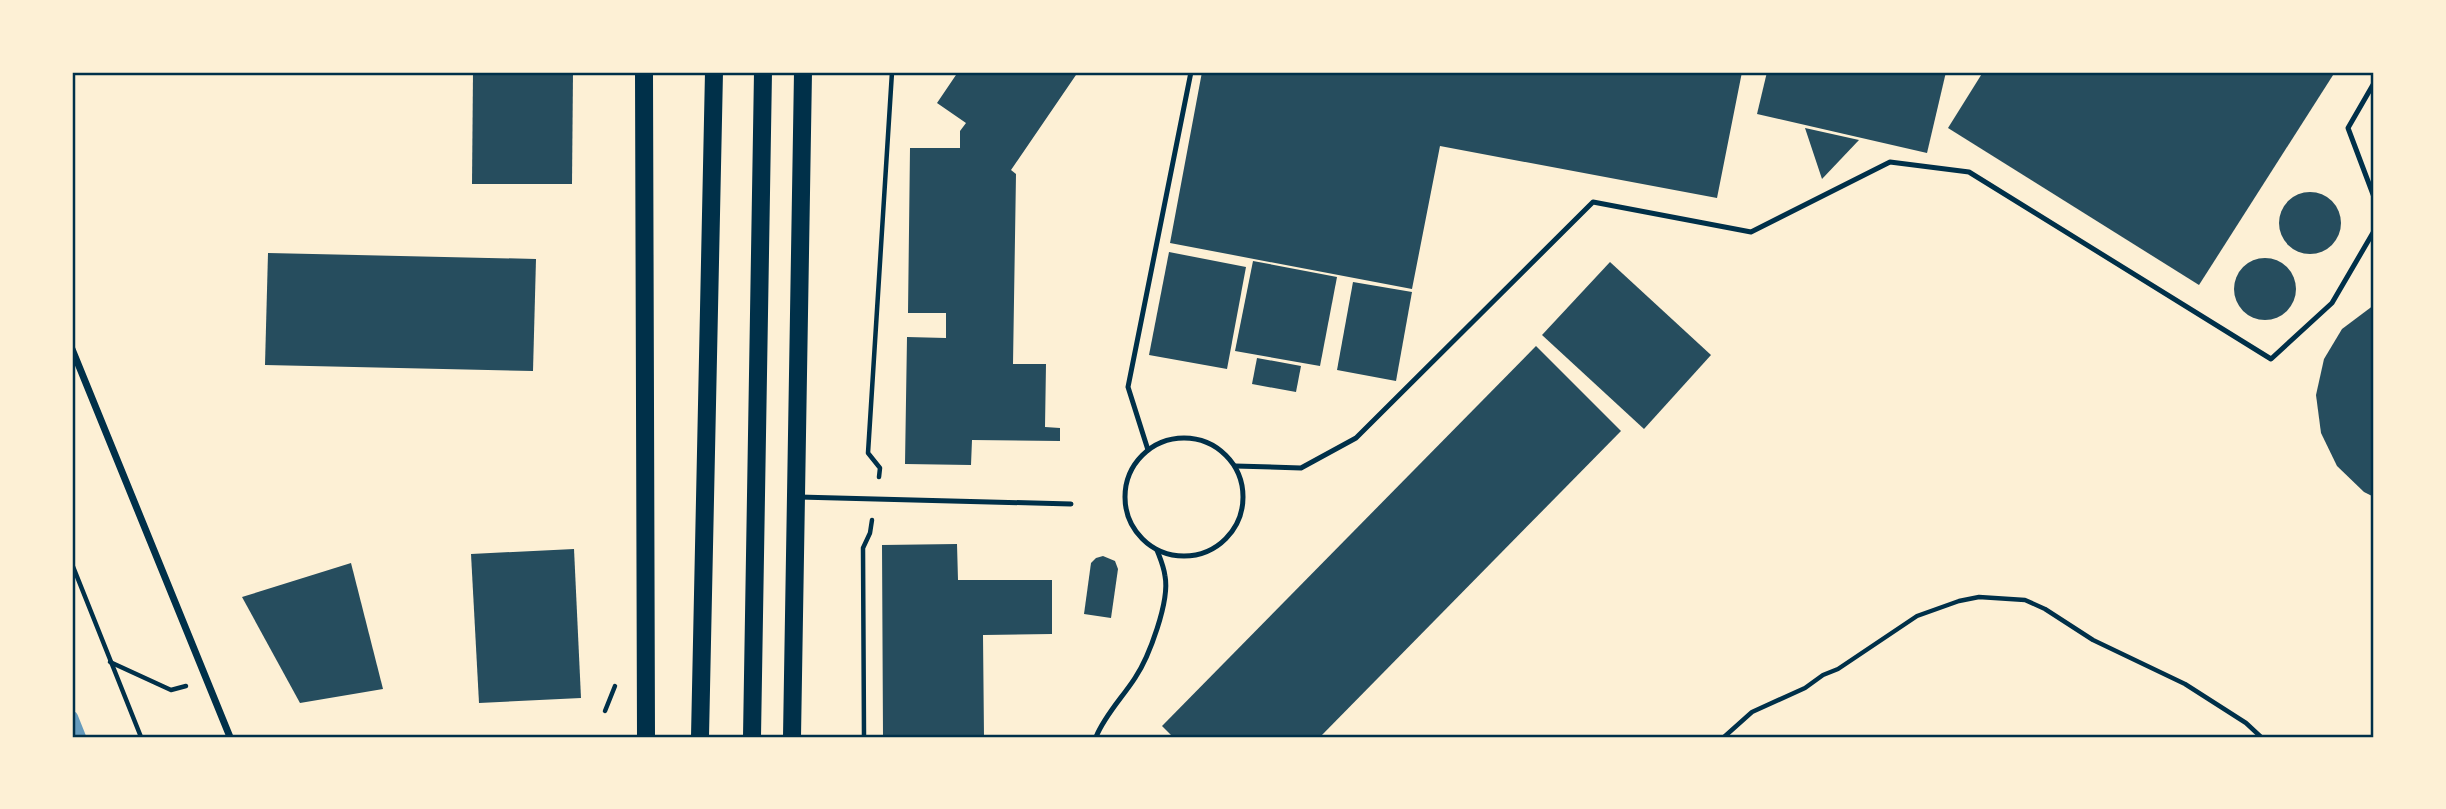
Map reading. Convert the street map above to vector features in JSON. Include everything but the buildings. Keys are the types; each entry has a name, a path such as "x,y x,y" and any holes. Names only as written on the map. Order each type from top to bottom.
{"main road":[{"path":"644,72 646,737"},
{"path":"700,737 714,72"},
{"path":"752,737 763,72"},
{"path":"792,737 803,72"}],"street":[{"path":"72,349 230,737"}],"lane":[{"path":"1148,450 1128,387 1191,72"},
{"path":"2374,83 2348,128 2374,197"},
{"path":"1235,466 1301,467 1356,438 1593,202 1751,232 1890,162 1969,172 2271,359 2332,303 2374,231"},
{"path":"1176,439 1205,441 1222,451 1235,466 1242,483 1244,503 1239,521 1228,537 1213,549 1195,556 1176,556 1157,550 1142,539 1130,522 1125,503 1127,483 1134,465 1148,450 1176,439"},
{"path":"796,497 1071,504"},
{"path":"1096,737 1101,725 1136,676 1159,623 1166,578 1157,550"}],"path":[{"path":"880,468 868,453 892,72"},
{"path":"864,737 863,548 870,533"},
{"path":"72,564 141,737"},
{"path":"1724,737 1752,712 1805,688 1823,675 1838,669 1917,616 1949,603 1979,597 2025,600 2045,609 2093,640 2185,684 2246,723 2261,737"},
{"path":"110,662 171,690 187,686"},
{"path":"605,711 615,686"}],"waterway":[{"path":"72,717 80,737"}]}
